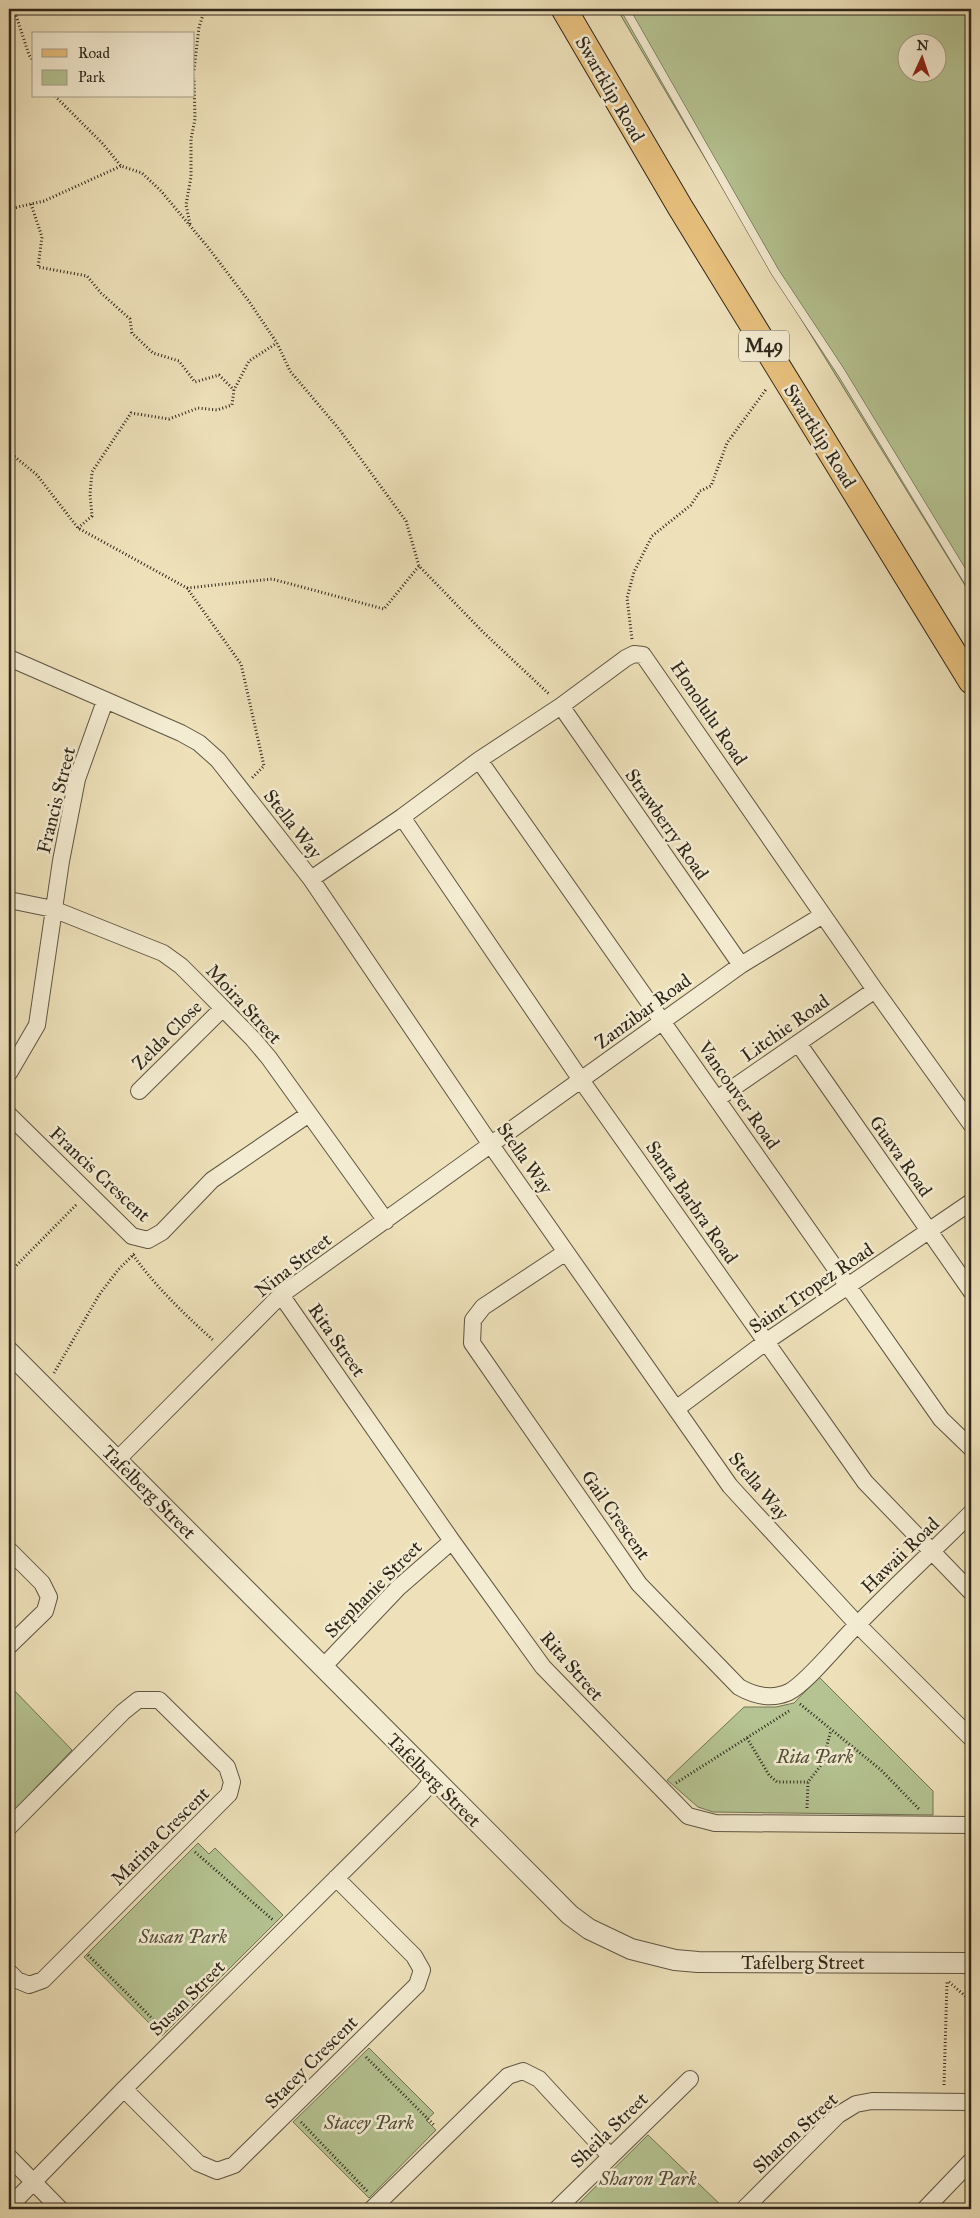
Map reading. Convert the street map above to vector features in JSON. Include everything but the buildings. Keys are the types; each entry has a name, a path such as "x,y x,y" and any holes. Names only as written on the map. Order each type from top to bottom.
{"main road":[{"name":"Swartklip Road","path":"564,9 632,128 971,681"}],"street":[{"path":"311,879 402,817 479,760 561,706 634,654"},
{"name":"Honolulu Road","path":"634,654 647,658 875,990 971,1124"},
{"name":"Stella Way","path":"9,658 181,733 200,743 218,760 311,879 491,1145 743,1502 857,1624 971,1738"},
{"name":"Francis Street","path":"53,909 77,778 105,701"},
{"name":"Strawberry Road","path":"561,706 741,965"},
{"name":"Vancouver Road","path":"479,760 941,1419 971,1448"},
{"name":"Santa Barbra Road","path":"402,817 581,1080 865,1482 971,1592"},
{"name":"Moira Street","path":"9,900 53,909 163,953 181,966 253,1039 386,1221"},
{"path":"9,1072 37,1025 53,909"},
{"name":"Zanzibar Road","path":"491,1145 741,965 823,915"},
{"name":"Litchie Road","path":"717,1099 875,990"},
{"name":"Zelda Close","path":"139,1091 223,1008"},
{"name":"Guava Road","path":"798,1043 971,1291"},
{"name":"Francis Crescent","path":"9,1115 132,1236 148,1240 162,1232 212,1180 309,1114"},
{"name":"Nina Street","path":"117,1460 281,1295 491,1145"},
{"name":"Saint Tropez Road","path":"676,1409 767,1341 971,1202"},
{"name":"Gail Crescent","path":"566,1252 483,1307 473,1320 472,1343 639,1584 739,1687 757,1696 778,1696 796,1688 857,1624"},
{"name":"Rita Street","path":"281,1295 452,1541 543,1667 688,1816 715,1824 971,1825"},
{"name":"Tafelberg Street","path":"9,1352 433,1779 570,1915 589,1929 631,1949 653,1956 698,1962 971,1963"},
{"name":"Hawaii Road","path":"857,1624 971,1513"},
{"name":"Stephanie Street","path":"322,1668 398,1588 452,1541"},
{"path":"9,1550 42,1583 49,1597 45,1611 9,1646"},
{"name":"Marina Crescent","path":"9,1827 123,1712 138,1700 159,1700 227,1767 232,1782 229,1794 43,1980 29,1985 17,1980 9,1972"},
{"name":"Susan Street","path":"9,2207 124,2089 423,1792 433,1779"},
{"name":"Stacey Crescent","path":"124,2089 198,2163 217,2171 234,2165 417,1985 422,1970 414,1956 336,1878"},
{"path":"376,2206 508,2076 523,2072 539,2079 610,2156"},
{"name":"Sheila Street","path":"557,2209 690,2079"},
{"name":"Sharon Street","path":"744,2209 838,2116 849,2108 872,2101 971,2102"},
{"path":"9,2157 60,2209"},
{"path":"925,2209 971,2161"}],"lane":[{"path":"624,9 775,272 841,372 971,586"}],"path":[{"path":"14,9 23,39 32,58"},
{"path":"195,61 199,27 204,9"},
{"path":"57,98 103,144 121,166 142,173 161,191 248,300 276,343 290,371 339,429 406,520 419,566 483,632 561,706"},
{"path":"190,226 186,205 191,177 191,139 195,119 194,98"},
{"path":"9,209 44,201 121,166"},
{"path":"31,204 42,238 38,268 87,276 101,293 130,319 132,333 153,353 179,361 196,382 219,375 234,390"},
{"path":"78,528 92,516 90,494 92,472 131,413 169,419 198,408 217,410 232,405 234,390 248,361 276,343"},
{"path":"634,654 626,598 634,572 652,536 691,505 700,491 712,486 728,443 769,385 783,376"},
{"path":"9,452 37,475 78,528 187,588 240,664 264,766 241,790"},
{"path":"187,588 272,579 384,609 419,566"},
{"path":"9,1273 88,1193"},
{"path":"51,1376 56,1371 99,1296 118,1270 148,1240"},
{"path":"133,1255 147,1275 179,1309 220,1345"},
{"path":"793,1698 881,1770 923,1813"},
{"path":"670,1786 800,1704"},
{"path":"807,1815 808,1782 822,1764 831,1730"},
{"path":"747,1738 768,1775 777,1782 808,1782"},
{"path":"183,1842 277,1924"},
{"path":"79,1946 167,2033"},
{"path":"944,2094 946,1975"},
{"path":"947,1980 971,2001"},
{"path":"355,2046 446,2137"},
{"path":"291,2110 376,2206"}],"green space":[{"path":"617,9 971,9 971,595 768,265"},
{"name":"Rita Park","path":"819,1677 933,1791 933,1815 713,1812 698,1807 667,1780 744,1707 776,1707 794,1703"},
{"path":"9,1685 72,1750 9,1816"},
{"name":"Susan Park","path":"198,1843 209,1854 215,1848 283,1915 162,2036 84,1957"},
{"name":"Stacey Park","path":"369,2048 434,2113 426,2120 436,2130 369,2198 293,2122"},
{"name":"Sharon Park","path":"648,2135 725,2209 573,2209"}]}
